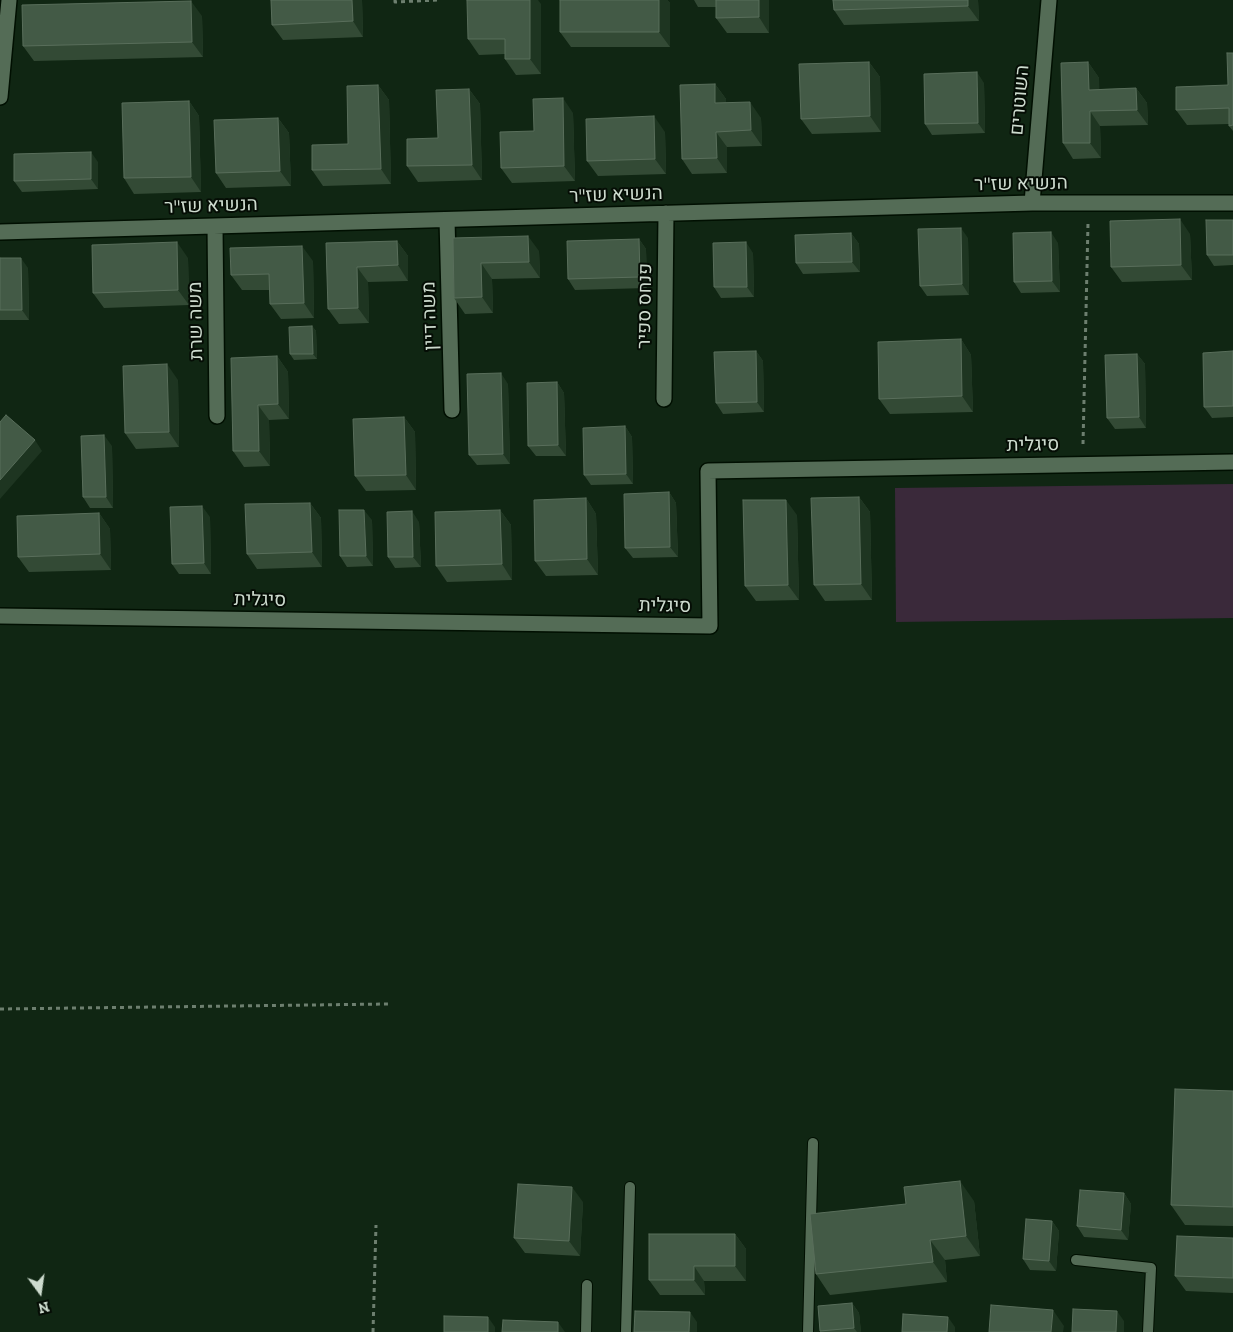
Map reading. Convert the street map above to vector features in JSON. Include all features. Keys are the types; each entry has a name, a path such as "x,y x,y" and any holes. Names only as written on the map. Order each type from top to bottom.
{"street":[{"path":"0,97 9,0"},
{"name":"השוטרים","path":"1032,203 1048,0"},
{"name":"הנשיא שז\"ר","path":"0,232 1032,203 1233,203"},
{"name":"פנחס ספיר","path":"664,399 666,214"},
{"name":"משה דיין","path":"447,220 452,410"},
{"name":"משה שרת","path":"215,226 217,416"},
{"name":"סיגלית","path":"0,616 710,626 708,471 1233,462"}],"lane":[{"path":"808,1332 813,1143"},
{"path":"626,1332 630,1187"},
{"path":"1076,1260 1151,1268 1148,1332"},
{"path":"586,1332 587,1285"}],"path":[{"path":"395,0 395,2 438,0"},
{"path":"1082,464 1089,203"},
{"path":"0,1009 388,1004"},
{"path":"373,1332 376,1225"}],"shaded area":[{"path":"1233,484 1233,618 896,622 895,488"}],"building":[{"path":"271,0 352,0 353,21 272,25"},
{"path":"467,0 530,0 530,59 505,59 505,39 468,39"},
{"path":"560,0 659,0 659,32 560,32"},
{"path":"716,0 759,0 759,17 716,18"},
{"path":"833,0 968,0 968,6 834,10"},
{"path":"191,1 192,42 23,46 22,5"},
{"path":"1227,53 1233,53 1233,125 1229,126 1229,108 1176,110 1176,87 1228,85"},
{"path":"869,62 870,116 801,119 799,64"},
{"path":"1088,62 1089,90 1136,88 1137,110 1090,111 1090,143 1063,143 1061,63"},
{"path":"977,72 978,123 925,124 924,74"},
{"path":"715,84 715,103 750,102 751,130 716,132 717,158 682,159 680,85"},
{"path":"378,85 381,169 312,170 312,145 348,144 347,86"},
{"path":"469,89 472,165 407,166 407,139 438,138 436,90"},
{"path":"563,98 564,166 501,168 500,132 534,131 533,99"},
{"path":"189,101 191,177 124,178 122,103"},
{"path":"654,116 655,159 587,161 586,119"},
{"path":"278,118 280,171 216,173 214,120"},
{"path":"91,152 91,179 14,181 14,154"},
{"path":"1180,219 1181,265 1111,267 1110,221"},
{"path":"1206,220 1233,220 1233,255 1207,255"},
{"path":"961,228 962,284 920,286 918,229"},
{"path":"1051,232 1052,281 1014,282 1013,233"},
{"path":"851,233 852,262 796,263 795,235"},
{"path":"528,236 529,262 481,263 482,297 454,298 453,238"},
{"path":"639,239 640,277 568,279 567,241"},
{"path":"397,241 398,265 357,267 358,308 328,309 326,243"},
{"path":"177,242 178,290 93,293 92,245"},
{"path":"746,242 747,287 714,287 713,243"},
{"path":"302,246 304,303 270,304 269,274 231,275 230,248"},
{"path":"0,258 21,258 22,310 0,310"},
{"path":"312,326 313,354 290,354 289,327"},
{"path":"961,339 962,396 879,399 878,342"},
{"path":"756,351 757,402 716,403 714,352"},
{"path":"1233,351 1233,406 1204,407 1203,353"},
{"path":"1137,354 1139,417 1107,418 1105,355"},
{"path":"277,356 278,404 258,405 259,451 233,451 231,358"},
{"path":"167,364 169,432 125,433 123,366"},
{"path":"501,373 503,454 469,455 467,374"},
{"path":"557,382 558,445 528,446 527,383"},
{"path":"6,415 35,440 0,480 0,422"},
{"path":"404,417 406,475 355,476 353,419"},
{"path":"625,426 626,474 584,475 583,428"},
{"path":"104,435 106,497 83,497 81,436"},
{"path":"669,492 670,547 625,548 624,494"},
{"path":"859,497 861,584 814,585 811,498"},
{"path":"586,498 587,559 535,561 534,500"},
{"path":"743,500 786,500 788,585 745,586"},
{"path":"310,503 312,552 247,554 245,504"},
{"path":"202,506 204,563 172,564 170,507"},
{"path":"339,510 364,510 366,556 340,556"},
{"path":"500,510 502,564 436,566 435,512"},
{"path":"412,511 413,557 388,557 387,512"},
{"path":"99,513 100,554 18,557 17,516"},
{"path":"1175,1089 1233,1091 1233,1207 1171,1205"},
{"path":"960,1181 966,1236 930,1240 933,1262 816,1274 810,1214 906,1204 904,1187"},
{"path":"518,1184 572,1187 569,1241 514,1238"},
{"path":"1080,1190 1124,1193 1121,1230 1077,1226"},
{"path":"1026,1219 1052,1221 1049,1261 1023,1259"},
{"path":"649,1234 735,1234 735,1266 694,1266 694,1280 649,1280"},
{"path":"1177,1236 1233,1238 1233,1278 1175,1276"},
{"path":"852,1303 854,1328 820,1331 818,1306"},
{"path":"991,1305 1053,1310 1051,1332 989,1332"},
{"path":"1073,1309 1117,1311 1116,1332 1072,1332"},
{"path":"635,1311 690,1312 689,1332 634,1332"},
{"path":"903,1314 948,1317 947,1332 902,1332"},
{"path":"444,1316 488,1317 488,1332 444,1332"},
{"path":"503,1320 558,1322 558,1332 502,1332"}]}
